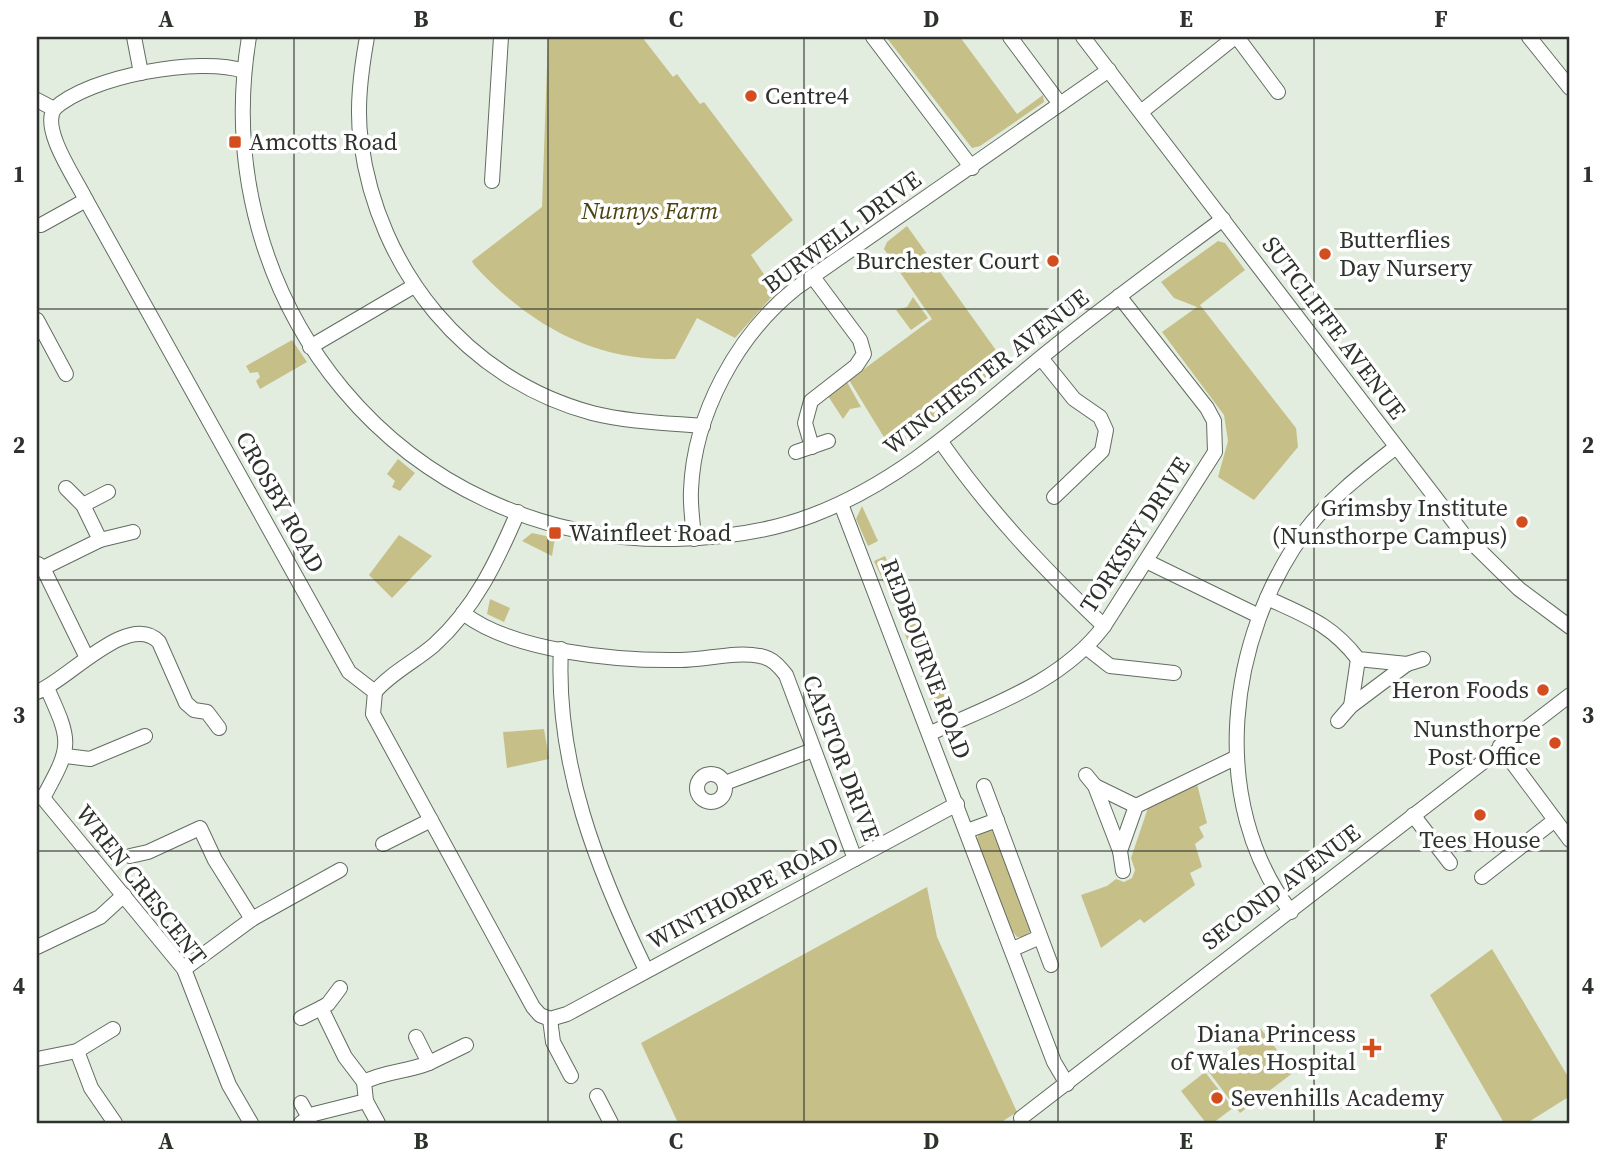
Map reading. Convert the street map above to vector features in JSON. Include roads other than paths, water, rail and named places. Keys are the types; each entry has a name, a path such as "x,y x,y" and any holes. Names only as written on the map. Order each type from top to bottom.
{"street":[{"path":"134,37 141,73"},
{"name":"WINCHESTER AVENUE","path":"249,37 243,71 242,138 251,205 271,270 310,346 352,400 391,437 473,495 560,527 604,536 649,540 694,539 776,527 841,504 941,442 1119,296 1223,219"},
{"path":"367,37 359,90 360,141 377,208 389,240 414,286 454,335 472,351 529,388 593,413 637,421 703,426"},
{"path":"492,181 501,37"},
{"path":"873,37 972,168"},
{"path":"1010,37 1060,104"},
{"name":"SUTCLIFFE AVENUE","path":"1083,37 1464,535 1519,589 1570,626"},
{"path":"1141,111 1236,37 1278,92"},
{"path":"1529,37 1570,88"},
{"path":"37,100 54,109 92,89 141,73 230,66 243,71"},
{"name":"BURWELL DRIVE","path":"694,539 691,490 703,426 729,365 769,313 813,277 1109,70"},
{"name":"CROSBY ROAD","path":"54,109 50,118 52,133 86,200 349,671 375,692"},
{"path":"41,225 86,200"},
{"path":"812,447 805,423 811,401 856,366 864,354 860,340 813,277"},
{"path":"310,346 414,286"},
{"name":"TORKSEY DRIVE","path":"931,733 1038,683 1087,648 1104,626 1215,452 1214,421 1207,408 1119,296"},
{"path":"37,320 66,374"},
{"path":"1041,358 1074,399 1100,417 1106,430 1102,451 1054,497"},
{"path":"796,452 828,441"},
{"path":"941,442 974,489 1030,555 1104,626"},
{"path":"1292,912 1275,889 1250,835 1237,757 1242,678 1266,598 1307,529 1336,496 1396,447"},
{"path":"66,488 83,505 100,540"},
{"path":"83,505 108,492"},
{"name":"REDBOURNE ROAD","path":"841,504 931,733 1054,1062 1067,1084"},
{"path":"518,512 496,563 463,613 436,643 375,692 373,714 533,1006 540,1015 550,1019 552,1042 570,1076"},
{"path":"87,658 40,565 100,540 133,533"},
{"path":"1146,561 1259,616"},
{"path":"1266,598 1325,624 1340,636 1358,659 1407,664"},
{"name":"CAISTOR DRIVE","path":"463,613 480,626 513,639 561,649 621,657 679,660 746,655 766,658 786,675 855,859"},
{"path":"40,798 66,756 66,730 42,690 119,638 136,633 152,635 163,650 174,683 186,704 194,710 207,712 219,729"},
{"path":"1087,648 1111,666 1174,673"},
{"path":"561,649 561,720 571,772 602,875 646,970"},
{"path":"1351,706 1358,659"},
{"path":"1338,721 1351,706 1407,664 1423,659"},
{"name":"SECOND AVENUE","path":"1021,1118 1235,951 1292,912 1500,746 1570,695"},
{"path":"66,756 90,759 145,736"},
{"path":"1500,746 1570,840"},
{"path":"725,783 813,750"},
{"path":"1120,851 1136,806 1237,757"},
{"path":"1123,871 1120,851 1091,780 1136,806"},
{"name":"REDBOURNE ROAD","path":"984,786 1051,965"},
{"name":"WREN CRESCENT","path":"40,798 184,969 229,1085 251,1123"},
{"name":"WINTHORPE ROAD","path":"550,1019 567,1014 957,804"},
{"path":"1413,815 1450,863"},
{"path":"383,844 431,820"},
{"path":"967,831 997,820"},
{"path":"1482,877 1555,820"},
{"path":"130,856 148,852 200,828 215,860 252,919"},
{"path":"184,969 252,919 340,870"},
{"path":"37,947 100,917 124,895"},
{"path":"1013,949 1040,937"},
{"path":"301,1018 328,1004 340,988"},
{"path":"321,1008 345,1057 364,1082 366,1101 378,1123"},
{"path":"37,1059 77,1051 113,1029"},
{"path":"416,1037 429,1063"},
{"path":"364,1082 383,1073 415,1069 466,1045"},
{"path":"77,1051 91,1088 115,1123"},
{"path":"597,1096 606,1122"},
{"path":"303,1114 366,1101"}],"place":[{"name":"Centre4","path":"751,96"},
{"name":"Amcotts Road","path":"235,142"},
{"name":"Butterflies Day Nursery","path":"1325,254"},
{"name":"Burchester Court","path":"1053,261"},
{"name":"Grimsby Institute (Nunsthorpe Campus)","path":"1522,522"},
{"name":"Wainfleet Road","path":"555,533"},
{"name":"Heron Foods","path":"1543,690"},
{"name":"Nunsthorpe Post Office","path":"1555,743"},
{"name":"Tees House","path":"1480,815"},
{"name":"Diana Princess of Wales Hospital","path":"1372,1048"},
{"name":"Sevenhills Academy","path":"1217,1098"}],"park label":[{"name":"Nunnys Farm","path":"650,211"}]}
